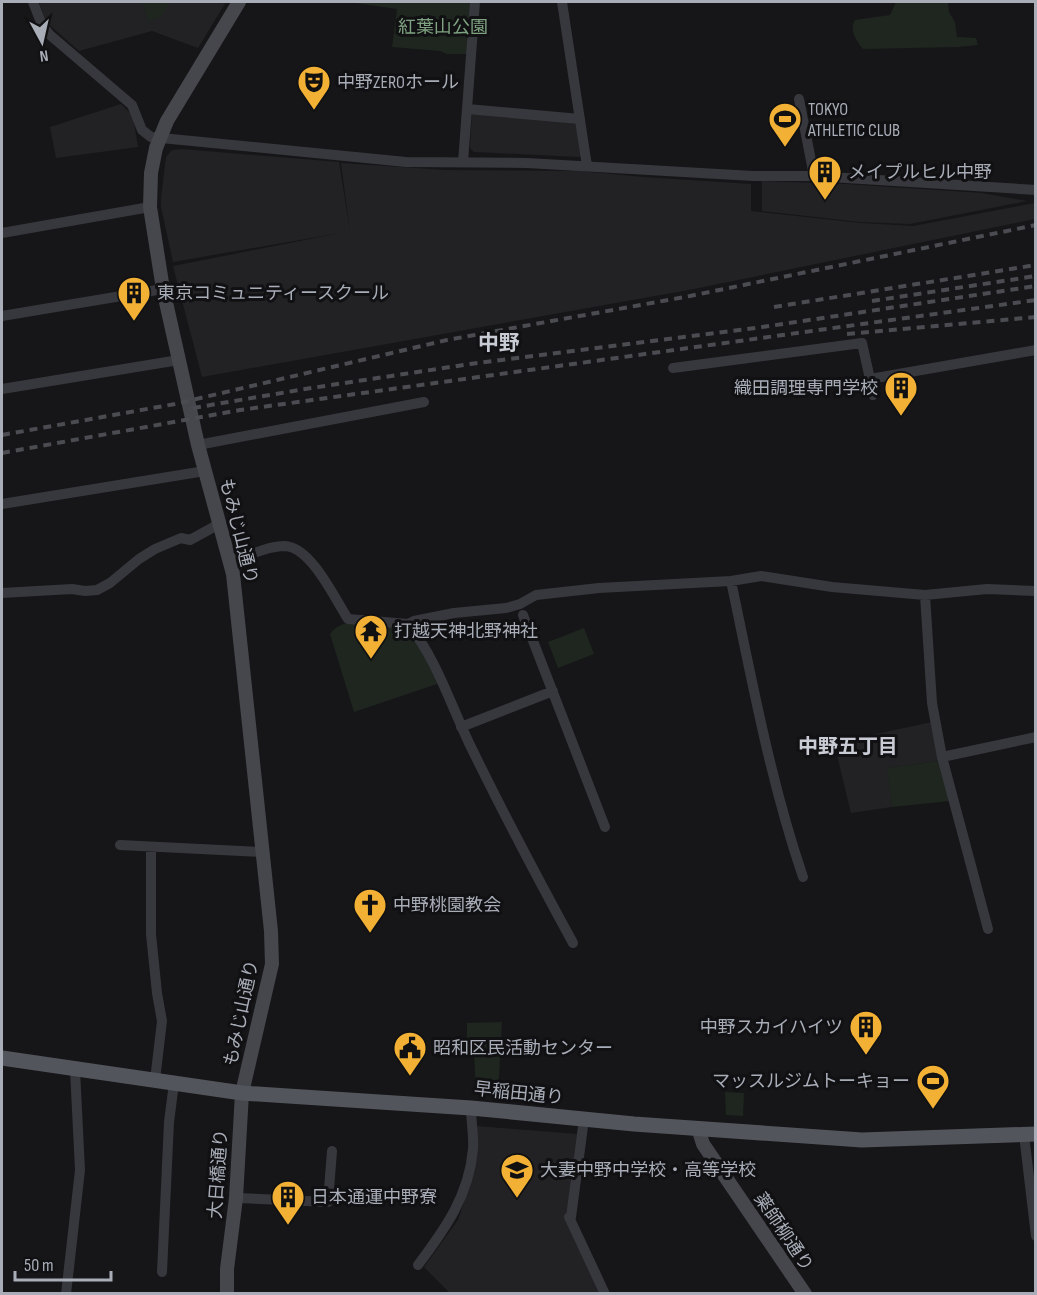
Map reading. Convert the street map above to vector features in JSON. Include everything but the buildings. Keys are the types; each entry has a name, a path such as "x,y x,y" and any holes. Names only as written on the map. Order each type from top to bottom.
{"main road":[{"name":"早稲田通り","path":"2,1058 242,1094 471,1108 698,1128 862,1140 1030,1134"}],"street":[{"path":"33,2 42,25 50,35 132,105 142,130 151,137 405,162 670,169 753,176 814,176 1035,190"},
{"name":"もみじ山通り","path":"239,2 173,109 160,138 151,173 150,207 163,289 198,446 231,562 240,628 271,931 272,964 242,1094"},
{"path":"463,162 475,2"},
{"path":"562,2 587,166"},
{"path":"799,99 814,176"},
{"path":"467,108 580,118"},
{"path":"2,233 150,207"},
{"path":"2,316 163,289"},
{"path":"673,368 862,343 873,395"},
{"path":"870,379 1035,350"},
{"path":"2,389 179,360"},
{"path":"198,446 424,402"},
{"path":"2,504 205,471"},
{"path":"2,593 97,590 155,549 182,538 190,540 221,523"},
{"path":"231,562 277,547 295,548 308,556 348,619 408,624 454,613 486,608 506,608 520,604 536,595 761,576 832,587 925,595 987,589 1035,591"},
{"path":"731,580 772,773 782,813 803,877"},
{"path":"925,595 932,703 942,757 988,929"},
{"path":"523,615 605,827"},
{"path":"408,624 433,663 461,727 527,860 573,943"},
{"path":"461,727 553,691"},
{"path":"942,757 1035,736"},
{"path":"120,845 263,852"},
{"path":"150,847 151,934 162,1022 155,1080"},
{"path":"66,1293 80,1170 75,1070"},
{"path":"162,1272 169,1122 174,1083"},
{"name":"大日橋通り","path":"227,1293 227,1269 236,1198 242,1094"},
{"path":"418,1265 453,1216 459,1202 473,1147 471,1108"},
{"path":"584,1119 571,1217 569,1217 605,1293"},
{"name":"薬師柳通り","path":"698,1128 703,1144 805,1293"},
{"path":"1030,1134 1035,1236"},
{"path":"236,1198 328,1202 332,1151"}],"shaded area":[{"path":"39,2 226,2 198,48 152,31 79,51 46,22"},
{"path":"121,104 133,116 138,147 56,158 50,127"},
{"path":"472,114 575,121 583,154 579,157 474,152 470,148"},
{"path":"172,150 339,162 350,231 341,163 446,170 581,171 751,184 751,211 861,223 913,226 1035,203 1035,219 694,289 202,377 173,266 340,233 173,262 161,198 166,157"},
{"path":"762,181 982,193 1027,201 910,224 860,222 762,211"},
{"path":"932,722 939,761 888,768 892,807 851,813 834,743"},
{"name":"大妻中野中学校・高等学校","path":"476,1126 577,1134 566,1222 601,1293 450,1293 424,1267 458,1220 472,1178"}],"green space":[{"path":"142,2 170,2 161,17 148,22"},
{"name":"紅葉山公園","path":"348,2 471,2 468,54 447,54 440,51 392,47 397,9"},
{"path":"896,2 948,2 957,37 976,38 978,45 863,49 853,31 855,20 890,15"},
{"path":"347,623 407,626 440,683 354,712 330,634"},
{"path":"584,628 594,654 558,668 548,642"},
{"path":"939,761 950,801 892,807 887,768"},
{"path":"502,1022 498,1095 476,1093 474,1053 467,1053 467,1023"},
{"path":"725,1092 744,1093 743,1116 726,1115"}],"railway":[{"path":"2,435 175,404 447,340 690,296 1036,225"},
{"path":"774,307 1036,265"},
{"path":"872,301 1036,276"},
{"path":"193,408 470,364 756,328 1036,286"},
{"path":"2,453 240,410 1036,300"},
{"path":"847,334 1036,317"}],"place":[{"name":"中野ZEROホール","path":"314,111"},
{"name":"TOKYO ATHLETIC CLUB","path":"785,148"},
{"name":"メイプルヒル中野","path":"825,201"},
{"name":"東京コミュニティースクール","path":"134,322"},
{"name":"織田調理専門学校","path":"901,417"},
{"name":"打越天神北野神社","path":"371,660"},
{"name":"中野桃園教会","path":"370,934"},
{"name":"中野スカイハイツ","path":"866,1056"},
{"name":"昭和区民活動センター","path":"410,1077"},
{"name":"マッスルジムトーキョー","path":"933,1110"},
{"name":"大妻中野中学校・高等学校","path":"517,1199"},
{"name":"日本通運中野寮","path":"288,1226"}],"district":[{"name":"中野","path":"499,343"},
{"name":"中野五丁目","path":"848,746"}]}
